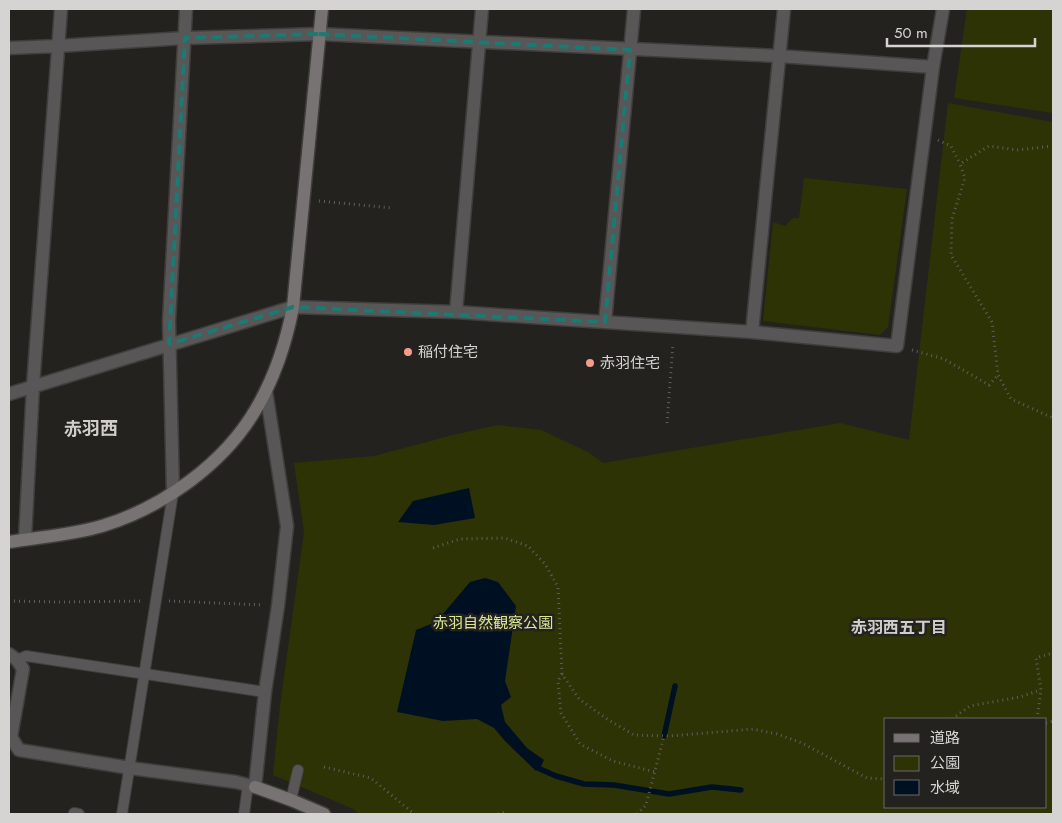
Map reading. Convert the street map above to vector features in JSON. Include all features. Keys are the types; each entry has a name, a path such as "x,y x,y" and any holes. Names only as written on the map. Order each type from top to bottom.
{"street":[{"path":"25,539 33,386 61,9"},
{"path":"173,494 169,344 186,9"},
{"path":"9,542 101,526 126,518 173,494 217,458 255,411 276,368 287,337 293,307 322,9"},
{"path":"456,312 482,9"},
{"path":"605,322 634,9"},
{"path":"752,332 784,9"},
{"path":"9,394 293,307 456,312 752,332 897,346 943,9"},
{"path":"9,48 185,38 319,34 779,56 934,67"},
{"path":"252,786 278,606 287,526 266,390"},
{"path":"13,657 22,669 11,737 19,750 130,768 236,782 291,800 324,814"}],"lane":[{"path":"122,814 173,494"},
{"path":"13,657 26,656 265,692"},
{"path":"291,800 298,770"},
{"path":"244,814 252,786"}],"path":[{"path":"925,133 952,146 965,178 952,219 951,255 992,322 998,374 1011,399 1053,418"},
{"path":"960,164 989,146 1017,150 1053,146"},
{"path":"328,202 392,208"},
{"path":"667,423 673,344"},
{"path":"897,346 944,359 989,385 998,374"},
{"path":"433,548 460,539 505,538 528,546 545,564 558,586 562,674 579,699 634,735 664,736 754,729 802,742 867,778 884,779"},
{"path":"1037,718 1041,690 1036,658 1053,653"},
{"path":"562,674 558,681 561,713 580,744 613,761 654,772"},
{"path":"953,718 970,706 1020,697 1041,690"},
{"path":"637,814 646,805 664,736"},
{"path":"324,767 371,778 414,814"},
{"path":"498,814 505,812"}],"highlighted area":[{"path":"319,34 630,50 605,322 293,307 169,344 185,38"}],"green space":[{"path":"967,9 1053,9 1053,113 954,98"},
{"name":"赤羽自然観察公園","path":"948,103 1053,122 1053,814 360,814 351,808 273,775 280,706 304,532 294,463 374,456 498,425 541,430 588,452 603,463 840,423 909,440"},
{"path":"804,178 907,189 888,327 880,335 763,321 773,222 785,226 793,218 799,218"}],"water":[{"path":"469,488 475,518 434,525 398,522 413,501"},
{"path":"485,578 498,582 516,606 505,681 511,697 501,705 505,722 527,748 544,760 540,769 536,771 494,728 477,719 443,721 397,712 416,630 436,622 470,582"}],"waterway":[{"path":"664,736 675,686"},
{"path":"540,769 584,784 614,785 669,794 712,787 741,790"}],"place":[{"name":"稲付住宅","path":"408,352"},
{"name":"赤羽住宅","path":"590,363"}],"district":[{"name":"赤羽西","path":"91,429"},
{"name":"赤羽西五丁目","path":"899,627"}]}
